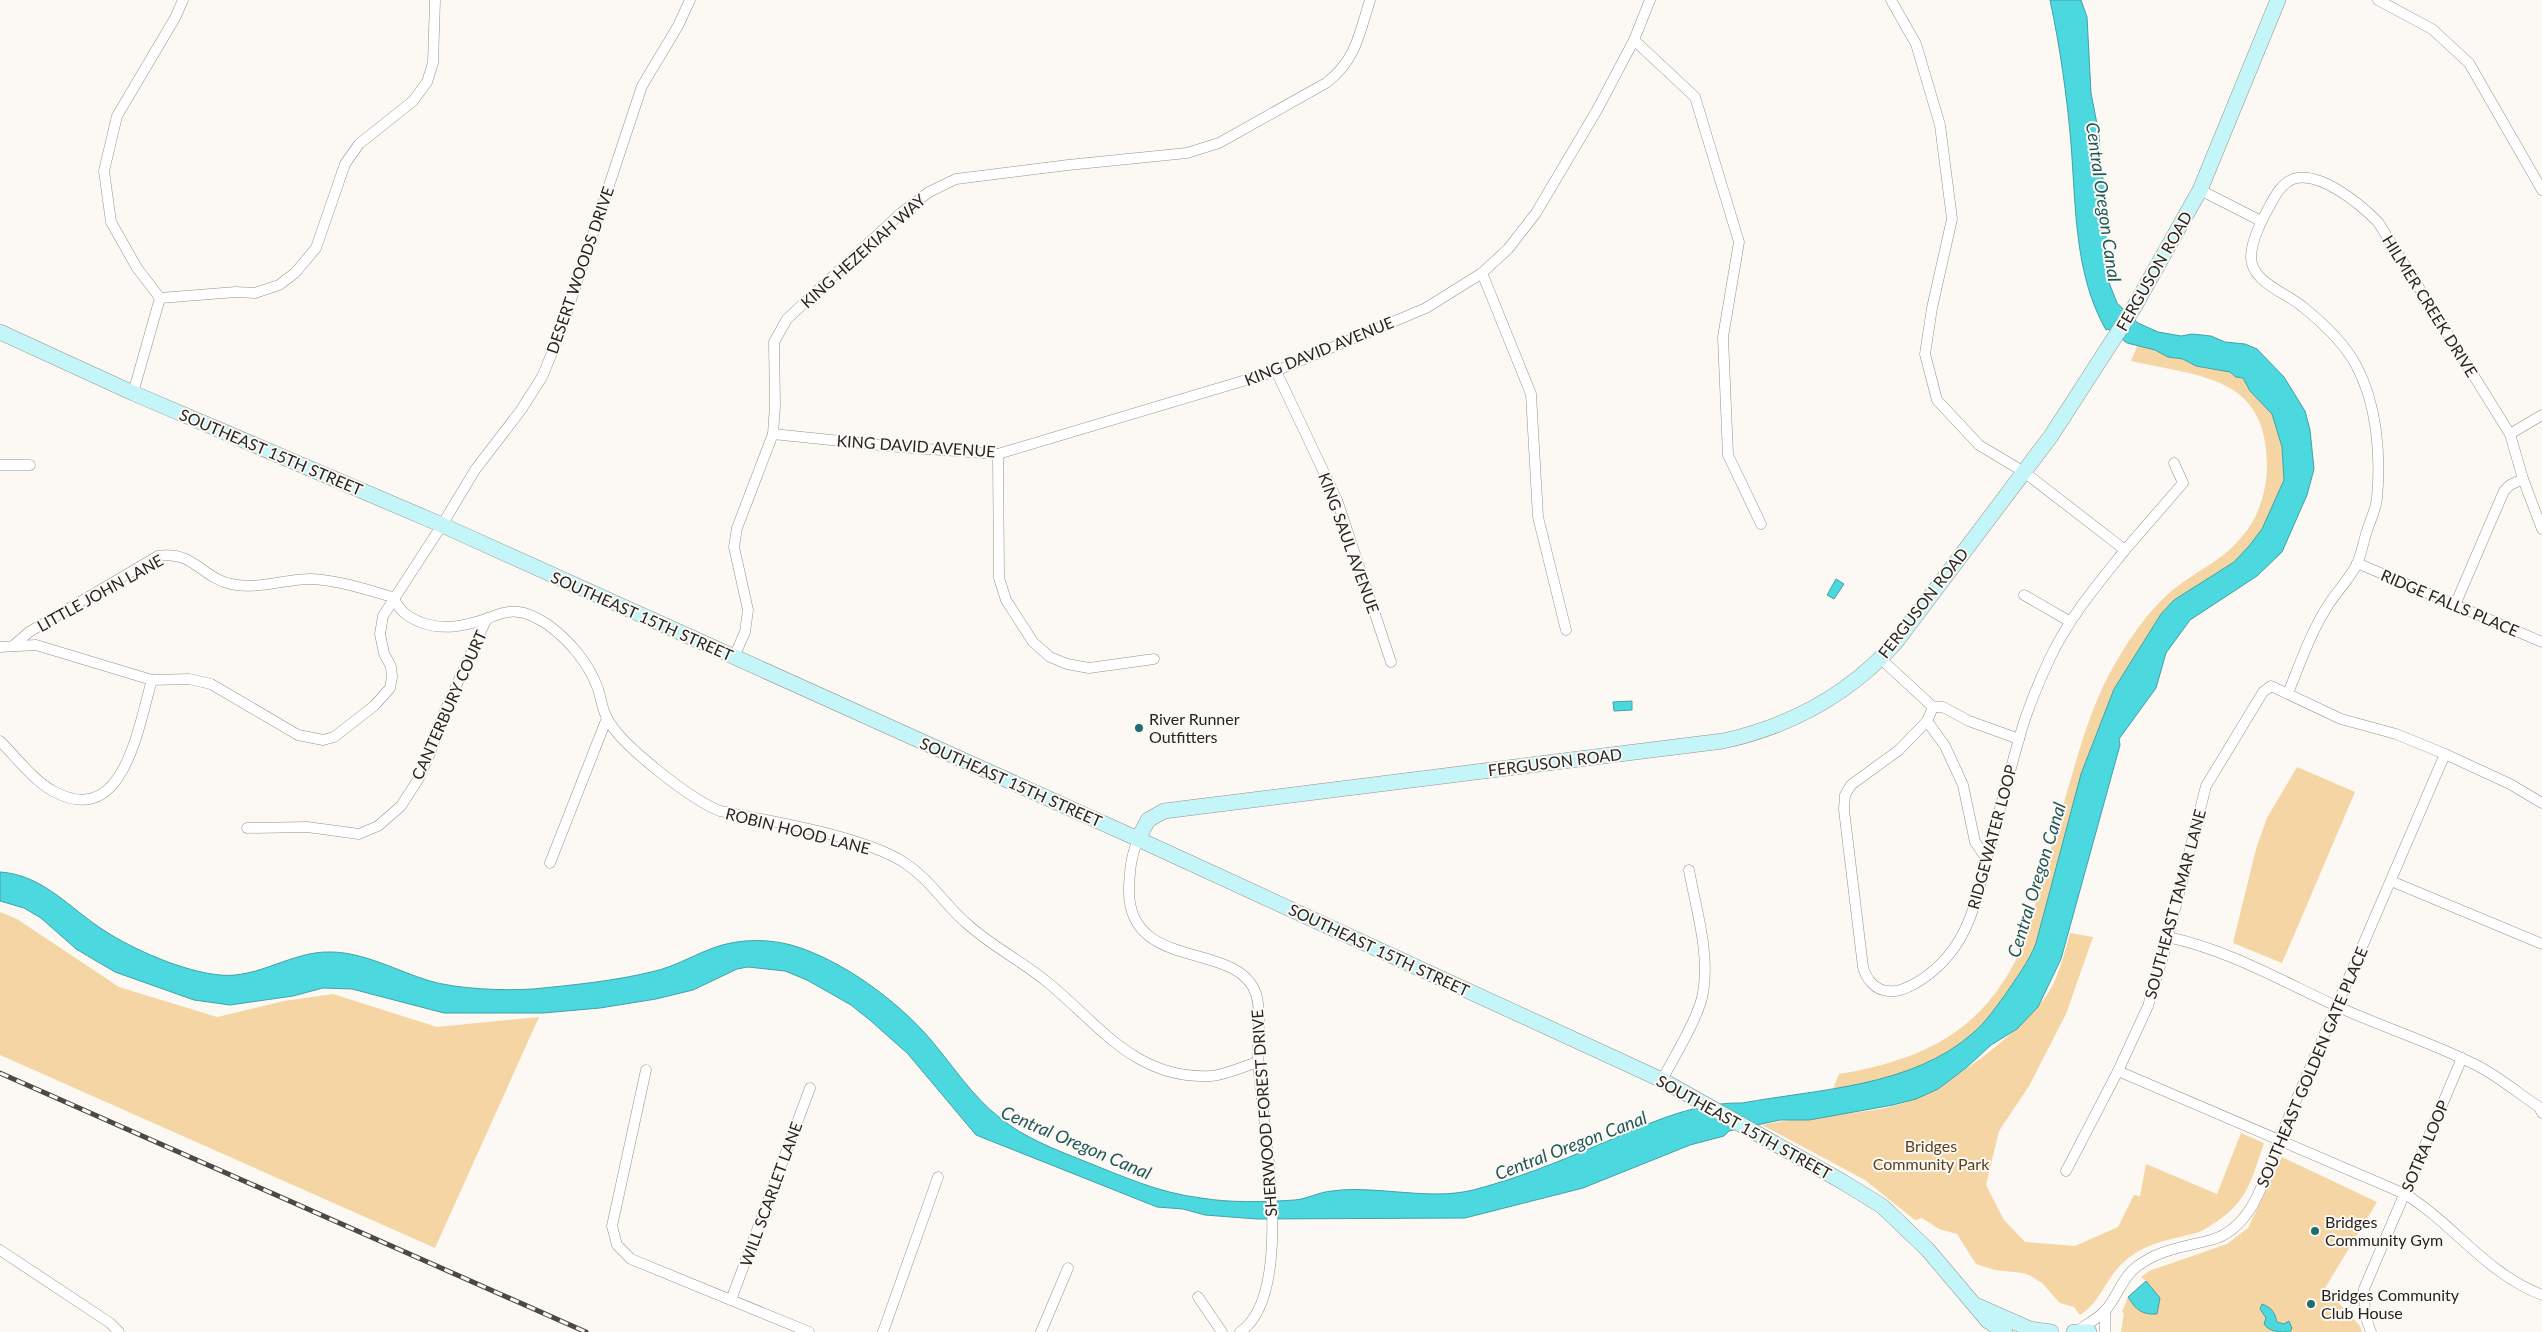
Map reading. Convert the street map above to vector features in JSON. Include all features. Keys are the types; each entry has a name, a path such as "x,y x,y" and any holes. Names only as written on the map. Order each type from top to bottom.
{"main road":[{"name":"FERGUSON ROAD","path":"1138,839 1148,820 1164,811 1690,745 1756,734 1788,722 1823,704 1881,659 2024,472 2074,402 2115,338 2200,190 2278,0"},
{"name":"SOUTHEAST 15TH STREET","path":"0,332 133,393 442,525 1138,839 1662,1080 1882,1206 1912,1234 1988,1321 2005,1332"},
{"name":"SOUTHEAST 15TH STREET","path":"1976,1306 2030,1329 2051,1332"}],"street":[{"path":"160,298 137,268 111,222 104,171 117,116 175,18 183,0"},
{"path":"160,298 236,292 255,293 279,285 295,273 316,248 345,164 359,144 413,101 427,82 433,64 435,0"},
{"name":"DESERT WOODS DRIVE","path":"0,647 36,645 152,680 189,679 211,684 298,735 323,740 334,737 374,706 390,688 392,677 391,666 384,653 380,634 383,616 393,597 442,525 475,470 521,410 542,377 559,336 642,86 678,26 690,0"},
{"name":"KING HEZEKIAH WAY","path":"734,657 745,632 748,610 734,548 737,528 773,434 774,342 787,319 895,219 929,192 956,180 1068,164 1187,153 1219,143 1326,83 1341,72 1353,54 1370,0"},
{"name":"KING DAVID AVENUE","path":"773,434 899,447 998,454 1276,372 1426,308 1482,273 1508,249 1536,212 1597,110 1634,40 1650,0"},
{"path":"1891,0 1916,44 1940,125 1952,219 1932,308 1925,354 1936,400 1979,445 2024,472 2125,550"},
{"path":"2378,0 2432,29 2469,63 2542,190"},
{"path":"1634,40 1695,97 1739,242 1722,337 1728,455 1761,524"},
{"name":"HILMER CREEK DRIVE","path":"2288,693 2328,605 2357,563 2377,500 2376,427 2365,385 2356,364 2321,321 2294,299 2270,286 2258,275 2251,258 2254,241 2261,221 2279,190 2294,179 2317,180 2359,203 2378,222 2510,434 2522,479 2542,529"},
{"path":"2200,190 2261,221"},
{"path":"1482,273 1531,394 1538,517 1566,630"},
{"path":"133,393 160,298"},
{"name":"KING SAUL AVENUE","path":"1276,372 1337,500 1392,662"},
{"path":"2510,434 2542,415"},
{"path":"998,454 999,578 1006,600 1033,642 1050,657 1067,664 1089,668 1154,659"},
{"name":"RIDGEWATER LOOP","path":"1933,707 1927,721 1899,750 1851,785 1845,795 1844,810 1865,977 1875,986 1886,991 1901,991 1930,975 1950,956 1967,926 1978,900 1987,858 2019,740 2034,695 2069,621 2125,550 2183,483 2174,463"},
{"path":"0,465 30,464"},
{"path":"2455,605 2504,492 2510,485 2522,479"},
{"name":"LITTLE JOHN LANE","path":"13,646 29,632 158,556 171,554 184,557 230,584 249,586 311,579 348,585 393,597"},
{"name":"RIDGE FALLS PLACE","path":"2357,563 2542,642"},
{"path":"2024,595 2069,621"},
{"name":"ROBIN HOOD LANE","path":"393,597 400,611 430,625 456,628 502,612 519,612 541,620 558,632 578,653 592,678 607,718 622,739 686,794 720,811 848,840 903,862 925,877 950,909 965,923 1046,981 1113,1043 1138,1060 1172,1073 1212,1076 1258,1062"},
{"name":"CANTERBURY COURT","path":"247,828 306,828 359,834 378,826 401,806 419,778 431,751 442,717 487,618"},
{"path":"1881,659 1933,707 1943,707 1969,721 2019,740"},
{"path":"0,741 52,790 80,801 92,800 105,792 128,762 152,680"},
{"name":"SOUTHEAST TAMAR LANE","path":"2066,1171 2118,1071 2148,1006 2168,937 2206,786 2263,692 2271,686 2288,693"},
{"path":"2288,693 2341,719 2396,734 2445,754 2510,784 2542,803"},
{"path":"550,863 607,718"},
{"path":"1927,721 1945,746 1963,785 1975,842 1987,858"},
{"name":"SOUTHEAST GOLDEN GATE PLACE","path":"2080,1332 2105,1310 2126,1277 2142,1262 2167,1251 2213,1240 2243,1220 2257,1198 2279,1140 2445,754"},
{"name":"SHERWOOD FOREST DRIVE","path":"1138,839 1130,861 1128,895 1131,911 1138,924 1148,936 1167,947 1223,965 1247,979 1256,995 1258,1062 1271,1195 1270,1277 1264,1299 1255,1317 1240,1332"},
{"path":"1662,1080 1685,1037 1703,993 1704,952 1689,870"},
{"path":"2391,881 2542,944"},
{"path":"2168,937 2209,948 2248,963 2337,1006 2462,1058 2491,1073 2541,1109"},
{"name":"SOTRA LOOP","path":"2371,1332 2365,1315 2364,1289 2462,1058"},
{"path":"646,1070 612,1226 617,1245 631,1259 809,1332"},
{"path":"2118,1071 2405,1194 2436,1215 2465,1245 2509,1279 2542,1295"},
{"name":"WILL SCARLET LANE","path":"731,1300 810,1088"},
{"path":"883,1332 938,1177"},
{"path":"0,1250 110,1323 119,1332"},
{"path":"1041,1332 1068,1268"},
{"path":"1198,1297 1222,1332"},
{"path":"2105,1310 2105,1332"}],"green space":[{"path":"2141,337 2222,356 2280,402 2288,503 2197,604 2135,681 2051,943 1976,1049 1828,1102 1839,1074 1902,1059 1929,1048 1975,1016 1995,994 2012,968 2026,937 2085,734 2096,702 2111,671 2133,635 2160,602 2189,578 2233,547 2246,532 2256,515 2263,495 2267,464 2264,435 2255,413 2242,397 2224,385 2181,371 2131,361"},
{"path":"2297,767 2355,792 2282,963 2233,943 2256,849 2267,818"},
{"path":"0,912 17,919 119,987 217,1017 284,1001 333,994 437,1027 539,1017 435,1248 0,1055"},
{"name":"Bridges Community Park","path":"2070,933 2093,937 2066,1014 2029,1086 1999,1131 1986,1185 2004,1220 2025,1242 2075,1246 2118,1227 2134,1195 2140,1196 2146,1164 2217,1194 2241,1133 2264,1143 2248,1188 2227,1214 2199,1232 2158,1243 2134,1254 2119,1266 2099,1296 2080,1315 2074,1307 2060,1303 2042,1283 2031,1276 2023,1273 1995,1270 1976,1264 1957,1234 1939,1229 1922,1218 1915,1220 1865,1180 1762,1125 1890,1107 1929,1092 1951,1079 2014,1031 2044,999 2057,976"},
{"path":"2282,1157 2377,1202 2325,1288 2360,1326 2362,1332 2121,1332 2124,1313 2122,1312 2128,1297 2146,1281 2141,1277 2149,1271 2227,1244 2248,1228"}],"water":[{"name":"Central Oregon Canal","path":"2050,0 2081,0 2087,17 2091,93 2099,134 2101,172 2106,189 2106,266 2108,280 2117,303 2138,323 2158,332 2181,336 2192,334 2211,336 2225,342 2245,344 2257,349 2284,377 2305,411 2310,430 2314,469 2307,495 2282,552 2257,576 2190,620 2166,653 2156,688 2119,739 2120,745 2061,959 2038,1007 2017,1029 1991,1045 1966,1068 1938,1089 1916,1099 1809,1120 1780,1120 1729,1131 1724,1136 1690,1145 1583,1188 1465,1218 1257,1219 1205,1215 1183,1209 1157,1207 976,1135 908,1054 871,1021 851,1005 807,980 785,971 748,967 737,969 693,990 656,999 600,1008 543,1013 444,1013 352,989 323,988 293,996 230,1005 194,1000 115,972 76,949 41,918 24,908 0,901 0,872 16,874 30,879 56,894 105,931 130,945 160,959 191,970 220,975 248,973 302,956 330,952 355,955 441,984 481,989 533,989 594,982 662,969 718,946 739,942 770,941 791,945 829,960 849,971 885,996 918,1025 980,1100 1000,1118 1019,1131 1051,1147 1141,1183 1185,1196 1212,1200 1260,1202 1295,1200 1327,1192 1349,1190 1439,1194 1473,1190 1537,1170 1668,1116 1704,1106 1742,1103 1864,1083 1922,1065 1949,1051 1978,1029 2005,995 2026,963 2036,943 2081,774 2114,689 2161,614 2174,600 2234,562 2249,546 2262,529 2284,480 2282,447 2272,414 2250,391 2243,378 2236,377 2230,372 2196,366 2183,359 2168,357 2155,350 2127,343 2108,329 2106,330 2088,286 2082,263 2078,239 2065,90"},
{"path":"1836,579 1844,584 1834,599 1827,595"},
{"path":"1632,701 1632,710 1614,711 1613,702"},
{"path":"2146,1281 2160,1298 2157,1314 2147,1314 2140,1311 2128,1297"},
{"path":"2262,1304 2272,1310 2277,1322 2284,1324 2289,1321 2292,1328 2290,1332 2275,1331 2266,1327 2264,1324 2266,1318 2260,1309"}],"railway":[{"path":"0,1073 586,1332"}],"place":[{"name":"River Runner Outfitters","path":"1139,728"},
{"name":"Bridges Community Gym","path":"2315,1231"},
{"name":"Bridges Community Club House","path":"2311,1304"}]}
